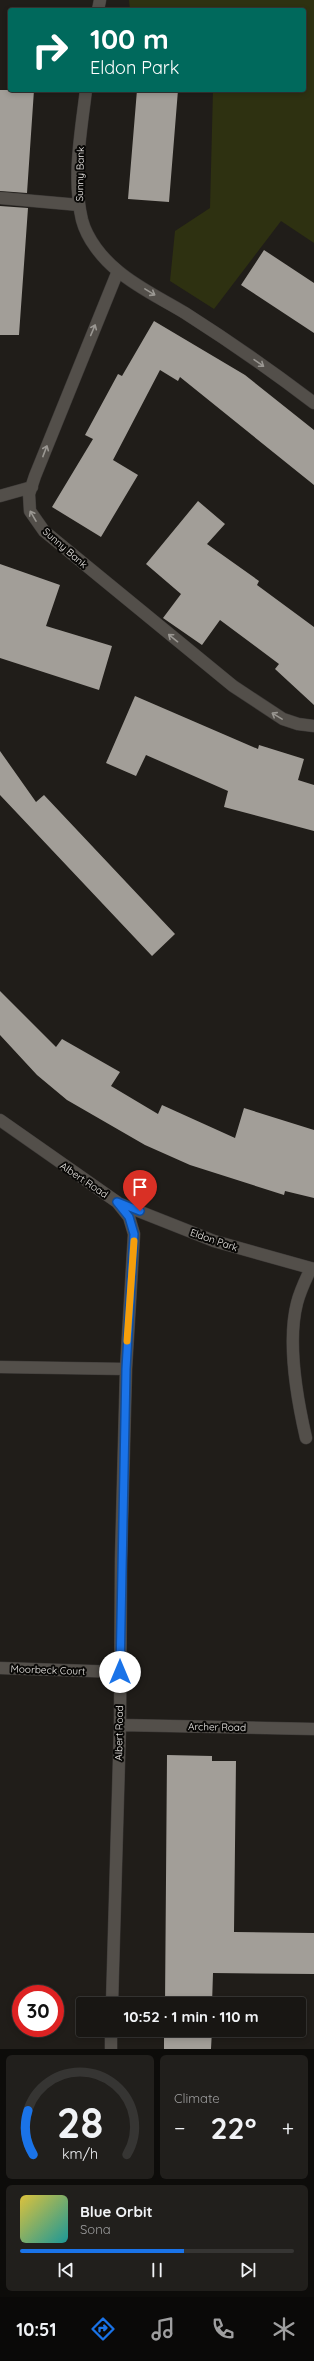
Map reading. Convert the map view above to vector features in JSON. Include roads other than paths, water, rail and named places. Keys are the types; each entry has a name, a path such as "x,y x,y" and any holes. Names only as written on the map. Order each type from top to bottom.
{"street":[{"name":"Sunny Bank","path":"86,92 78,168 79,205 83,221 91,239 118,271 240,349 314,403"},
{"path":"0,198 79,205"},
{"name":"Sunny Bank","path":"118,271 32,487 29,505 33,518 44,531 79,561 233,686 283,719 298,724 314,726"},
{"path":"0,496 32,487"},
{"name":"Albert Road","path":"0,1120 117,1202 129,1217 134,1234 126,1369 120,1726 112,1997"},
{"name":"Eldon Park","path":"117,1202 214,1241 312,1268"},
{"path":"306,1438 296,1395 294,1342 297,1303 312,1268"},
{"path":"0,1367 126,1369"},
{"name":"Moorbeck Court","path":"0,1668 120,1672"},
{"name":"Archer Road","path":"120,1726 314,1729"},
{"path":"111,2037 111,2049"}]}
